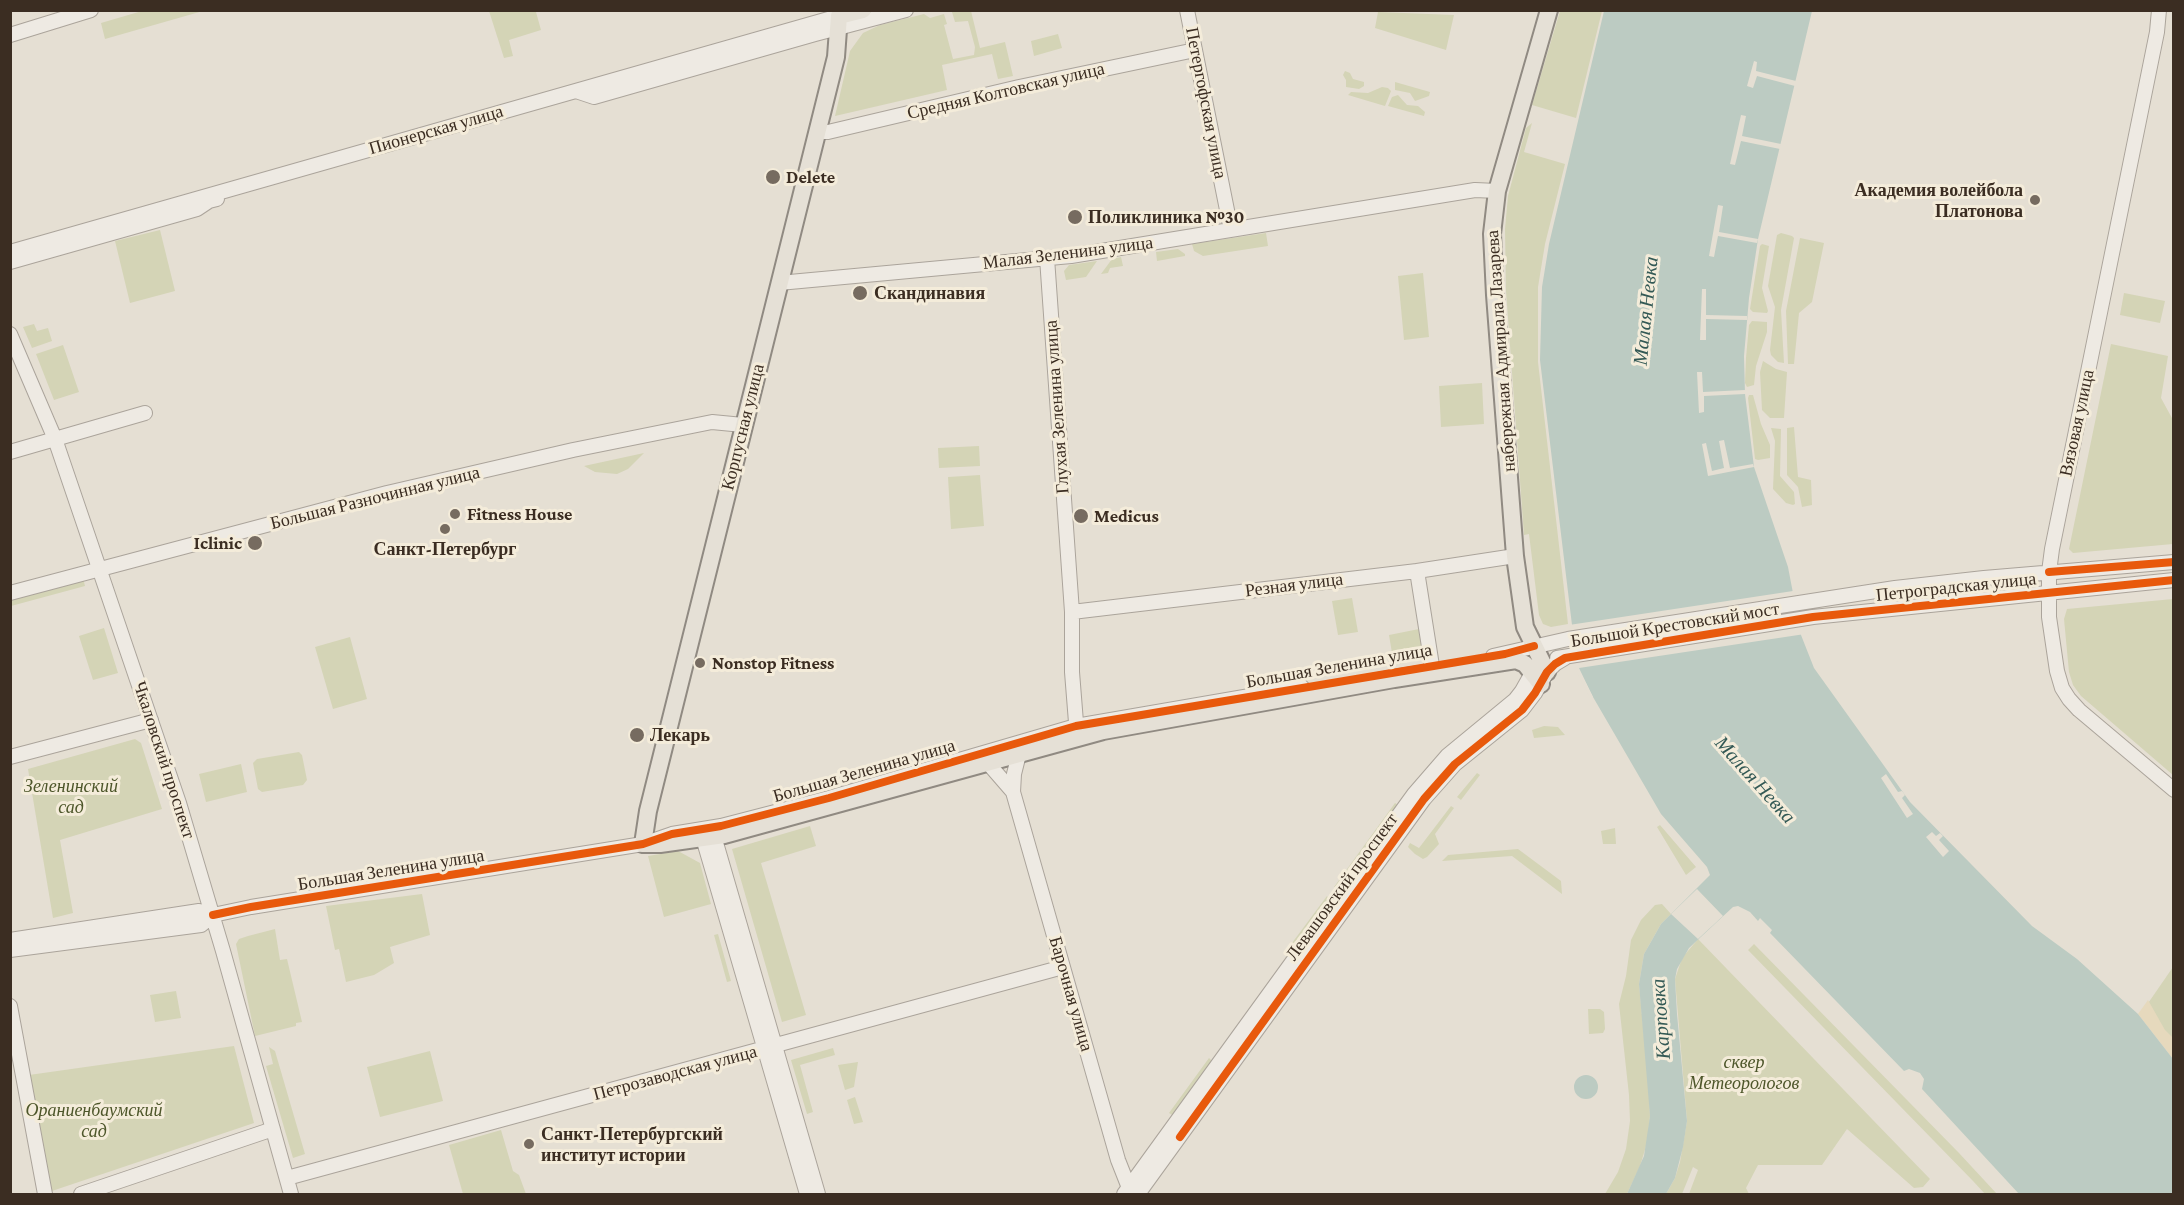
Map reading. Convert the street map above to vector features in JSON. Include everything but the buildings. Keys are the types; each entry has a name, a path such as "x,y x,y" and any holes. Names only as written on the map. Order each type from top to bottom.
{"main road":[{"name":"Пионерская улица","path":"839,18 863,10"},
{"name":"набережная Адмирала Лазарева","path":"1533,663 1525,627 1515,556 1492,234 1497,191 1549,10"},
{"name":"Корпусная улица","path":"643,844 648,811 836,57 839,18"},
{"name":"Большая Зеленина улица","path":"643,844 709,837 1019,754 1077,731 1137,724 1433,668 1533,663"}],"street":[{"name":"Пионерская улица","path":"10,252 575,90 839,18 906,10"},
{"name":"Петергофская улица","path":"1187,10 1231,230"},
{"name":"Вязовая улица","path":"2159,10 2157,32 2054,538 2049,592 2050,628 2056,671 2062,688 2079,710 2174,790"},
{"path":"10,35 89,11"},
{"name":"Пионерская улица","path":"575,90 594,96 839,18"},
{"name":"Средняя Колтовская улица","path":"818,132 828,132 1019,87 1195,50"},
{"path":"10,262 197,209 209,201 238,193 253,182"},
{"name":"Малая Зеленина улица","path":"779,283 1047,258 1475,190 1497,191"},
{"name":"Глухая Зеленина улица","path":"1047,258 1072,612 1077,731"},
{"name":"Чкаловский проспект","path":"10,334 55,439 179,803 213,915 291,1194"},
{"path":"10,452 145,413"},
{"name":"Большая Разночинная улица","path":"10,593 387,493 528,460 712,422 743,425"},
{"name":"Резная улица","path":"1072,612 1417,571 1515,556"},
{"name":"Петроградская улица","path":"1810,600 1895,588 2174,562"},
{"path":"1417,571 1433,668"},
{"name":"Петроградская улица","path":"1813,617 2174,580"},
{"name":"Большой Крестовский мост","path":"1533,663 1565,639 1810,600"},
{"name":"Большой Крестовский мост","path":"1533,663 1555,664 1568,657 1813,617"},
{"name":"Левашовский проспект","path":"1131,1193 1414,794 1447,756 1515,700 1533,663"},
{"path":"10,757 151,720"},
{"name":"Большая Зеленина улица","path":"10,940 199,911 213,915 643,844 672,834 721,826 1077,731"},
{"name":"Барочная улица","path":"1019,754 1014,774 1013,792 1118,1160 1131,1193"},
{"name":"Барочная улица","path":"987,762 1013,792"},
{"path":"709,837 770,1047 818,1194"},
{"name":"Большая Зеленина улица","path":"10,950 201,925 213,915"},
{"name":"Петрозаводская улица","path":"287,1178 1063,967"},
{"path":"10,1006 15,1052 45,1194"},
{"path":"770,1047 807,1194"},
{"path":"81,1194 273,1129"}],"green space":[{"path":"142,11 203,11 105,39 101,23"},
{"path":"489,11 540,11 536,12 541,30 509,40 513,56 504,58"},
{"path":"971,11 980,48 1005,42 1013,76 998,79 992,54 942,65 947,90 835,116 850,51 863,33 880,25 924,14 930,18 944,14 947,24 944,25 953,59 974,55 975,47 968,21 955,22 952,12"},
{"path":"1560,11 1602,11 1576,118 1532,105"},
{"path":"1378,12 1454,15 1446,50 1375,28"},
{"path":"1058,34 1062,48 1034,56 1031,41"},
{"path":"1345,71 1350,73 1353,79 1364,82 1364,86 1359,89 1346,87 1343,75"},
{"path":"1395,82 1430,92 1429,96 1415,101 1410,93 1395,90"},
{"path":"1382,87 1391,91 1385,106 1348,95 1351,92 1368,93"},
{"path":"1398,95 1407,105 1418,106 1425,112 1424,116 1388,106 1392,97"},
{"path":"1532,123 1524,152 1565,164 1545,244 1538,287 1538,362 1568,624 1551,627 1543,624 1539,615 1529,534 1524,535 1506,291 1505,229 1508,196 1526,128"},
{"path":"160,230 175,291 130,303 115,241"},
{"path":"1266,233 1268,246 1203,256 1194,251 1192,244"},
{"path":"1781,233 1794,238 1781,310 1784,363 1778,362 1771,355 1775,307 1768,286 1777,235"},
{"path":"1800,238 1824,243 1812,302 1799,313 1794,364 1788,364 1786,311"},
{"path":"1762,244 1769,246 1762,288 1767,313 1753,312 1750,309"},
{"path":"1178,249 1185,256 1157,261 1156,252"},
{"path":"1121,257 1123,266 1110,268 1108,273 1101,274 1112,259"},
{"path":"1097,261 1086,277 1066,280 1064,271 1069,265"},
{"path":"1423,273 1429,337 1404,340 1398,276"},
{"path":"2124,293 2165,301 2160,323 2120,315"},
{"path":"1752,321 1767,322 1767,332 1756,366 1754,385 1747,387 1745,383 1746,358 1749,325"},
{"path":"34,324 37,331 48,328 52,341 32,348 23,327"},
{"path":"2111,344 2168,356 2161,398 2173,420 2173,544 2073,553 2069,549"},
{"path":"63,345 79,392 54,400 36,354"},
{"path":"1763,361 1776,369 1787,372 1784,418 1770,418 1762,410 1760,372"},
{"path":"1482,383 1484,424 1441,427 1439,386"},
{"path":"1749,395 1753,395 1770,445 1770,458 1755,459"},
{"path":"1794,427 1798,477 1811,480 1812,505 1802,507 1798,487 1787,475 1787,428"},
{"path":"1771,428 1781,429 1780,476 1794,492 1795,504 1793,505 1786,503 1773,489 1775,441"},
{"path":"979,446 980,466 939,468 938,448"},
{"path":"644,453 628,469 617,474 595,472 584,466"},
{"path":"980,475 984,526 951,529 948,477"},
{"path":"83,578 85,586 11,606 10,599"},
{"path":"1352,598 1358,632 1338,635 1332,601"},
{"path":"2174,599 2173,775 2081,696 2073,685 2069,672 2064,619 2067,609"},
{"path":"104,628 118,673 93,680 79,636"},
{"path":"1419,629 1425,659 1394,665 1389,635"},
{"path":"350,637 367,699 333,709 315,647"},
{"path":"1544,726 1558,727 1565,735 1534,738 1532,730"},
{"name":"Зеленинский сад","path":"135,739 141,743 162,809 60,840 73,913 53,918 28,769"},
{"path":"299,752 302,755 307,780 303,785 262,792 258,789 253,763 257,759"},
{"path":"241,764 247,792 206,802 199,774"},
{"path":"1477,773 1480,775 1461,800 1457,797"},
{"path":"1395,803 1400,806 1340,888 1334,887"},
{"path":"1451,806 1454,808 1435,834 1439,844 1423,859 1415,854 1408,847 1410,843 1419,848"},
{"path":"1660,825 1696,867 1686,875 1657,827"},
{"path":"810,826 816,846 761,863 806,1015 782,1022 732,849"},
{"path":"1615,828 1616,844 1603,844 1601,831"},
{"path":"1518,849 1561,881 1562,894 1512,856 1442,861 1448,855"},
{"path":"678,851 700,863 711,904 664,917 648,856"},
{"path":"422,894 430,935 390,947 394,963 374,975 346,982 339,949 335,950 326,906"},
{"path":"1327,896 1331,901 1294,951 1289,947"},
{"path":"1662,904 1671,914 1661,924 1644,954 1639,984 1649,1088 1650,1116 1647,1143 1640,1166 1627,1194 1605,1194 1618,1172 1626,1149 1630,1121 1619,1004 1631,940 1641,920 1655,905"},
{"path":"275,929 280,960 287,959 302,1022 296,1023 296,1026 255,1036 236,944 239,939"},
{"path":"718,934 731,981 727,982 714,935"},
{"name":"сквер Метеорологов","path":"1698,939 1930,1179 1923,1187 1914,1188 1847,1129 1822,1165 1758,1165 1746,1188 1749,1194 1689,1194 1698,1170 1693,1167 1682,1194 1666,1194 1675,1178 1680,1162 1687,1121 1675,979 1682,958"},
{"path":"1754,944 1997,1194 1985,1194 1748,950"},
{"path":"2173,967 2173,1052 2142,1012"},
{"path":"176,991 181,1018 155,1022 150,995"},
{"path":"1588,1009 1600,1009 1604,1012 1605,1029 1603,1033 1589,1034"},
{"name":"Ораниенбаумский сад","path":"234,1046 254,1123 52,1191 29,1075"},
{"path":"269,1047 275,1051 305,1154 293,1158 266,1066 273,1064"},
{"path":"833,1048 835,1055 800,1065 813,1112 807,1114 791,1060"},
{"path":"430,1051 443,1101 380,1117 367,1067"},
{"path":"1209,1058 1213,1062 1174,1116 1169,1113"},
{"path":"858,1062 854,1087 845,1090 838,1065"},
{"path":"855,1097 863,1122 854,1124 847,1100"},
{"path":"501,1130 513,1171 519,1175 526,1194 463,1194 449,1145"}],"sand":[{"path":"2148,1000 2165,1030 2173,1038 2173,1059 2138,1014"}],"water":[{"name":"Малая Невка","path":"1604,11 1812,11 1758,239 1749,298 1744,356 1745,394 1754,467 1788,567 1801,635 1814,668 1910,802 2032,926 2077,959 2138,1014 2173,1059 2173,1194 2019,1194 1922,1089 1924,1079 1920,1073 1909,1069 1904,1071 1770,933 1772,930 1760,918 1758,921 1750,912 1738,906 1733,907 1689,948 1677,969 1675,979 1677,1014 1687,1121 1675,1178 1666,1194 1627,1194 1644,1156 1650,1116 1639,984 1644,954 1661,924 1710,875 1707,867 1661,814 1593,697 1579,670 1572,625 1540,360 1542,287 1549,244"},
{"path":"1586,1075 1595,1078 1598,1087 1595,1096 1586,1099 1577,1096 1574,1087 1577,1078"}],"pier":[{"path":"1754,61 1757,62 1756,71 1796,81 1795,86 1757,76 1753,88 1747,86"},
{"path":"1741,115 1746,116 1742,136 1781,144 1780,149 1741,141 1735,165 1730,164"},
{"path":"1718,205 1723,206 1719,232 1758,239 1757,243 1718,236 1714,257 1709,256"},
{"path":"1702,289 1706,289 1706,315 1747,316 1747,320 1706,319 1706,340 1700,340"},
{"path":"1697,372 1702,372 1703,392 1745,390 1745,394 1704,396 1704,412 1699,413"},
{"path":"1724,440 1730,468 1753,464 1754,467 1708,476 1702,444 1706,443 1712,471 1724,468 1719,441"},
{"path":"1794,588 1805,634 1579,668 1593,697 1590,698 1576,671 1569,625 1793,591"},
{"path":"1886,774 1898,792 1902,791 1905,795 1902,798 1913,814 1907,818 1881,778"},
{"path":"1932,832 1936,836 1940,833 1943,836 1939,840 1949,851 1943,857 1926,837"},
{"path":"1697,889 1723,916 1698,939 1671,914"}],"cycle path":[{"path":"2049,572 2174,562"},
{"path":"1180,1137 1424,799 1455,764 1522,710 1547,672 1565,658 1813,617 2174,580"},
{"path":"213,915 643,844 672,834 721,826 829,798 1076,726 1505,654 1534,646"}],"place":[{"name":"Delete","path":"773,177"},
{"name":"Академия волейбола Платонова","path":"2035,200"},
{"name":"Поликлиника №30","path":"1075,217"},
{"name":"Скандинавия","path":"860,293"},
{"name":"Fitness House","path":"455,514"},
{"name":"Medicus","path":"1081,516"},
{"name":"Санкт-Петербург","path":"445,529"},
{"name":"Iclinic","path":"255,543"},
{"name":"Nonstop Fitness","path":"700,663"},
{"name":"Лекарь","path":"637,735"},
{"name":"Санкт-Петербургский институт истории","path":"529,1144"}],"water label":[{"name":"Карповка","path":"1661,1019"}]}
